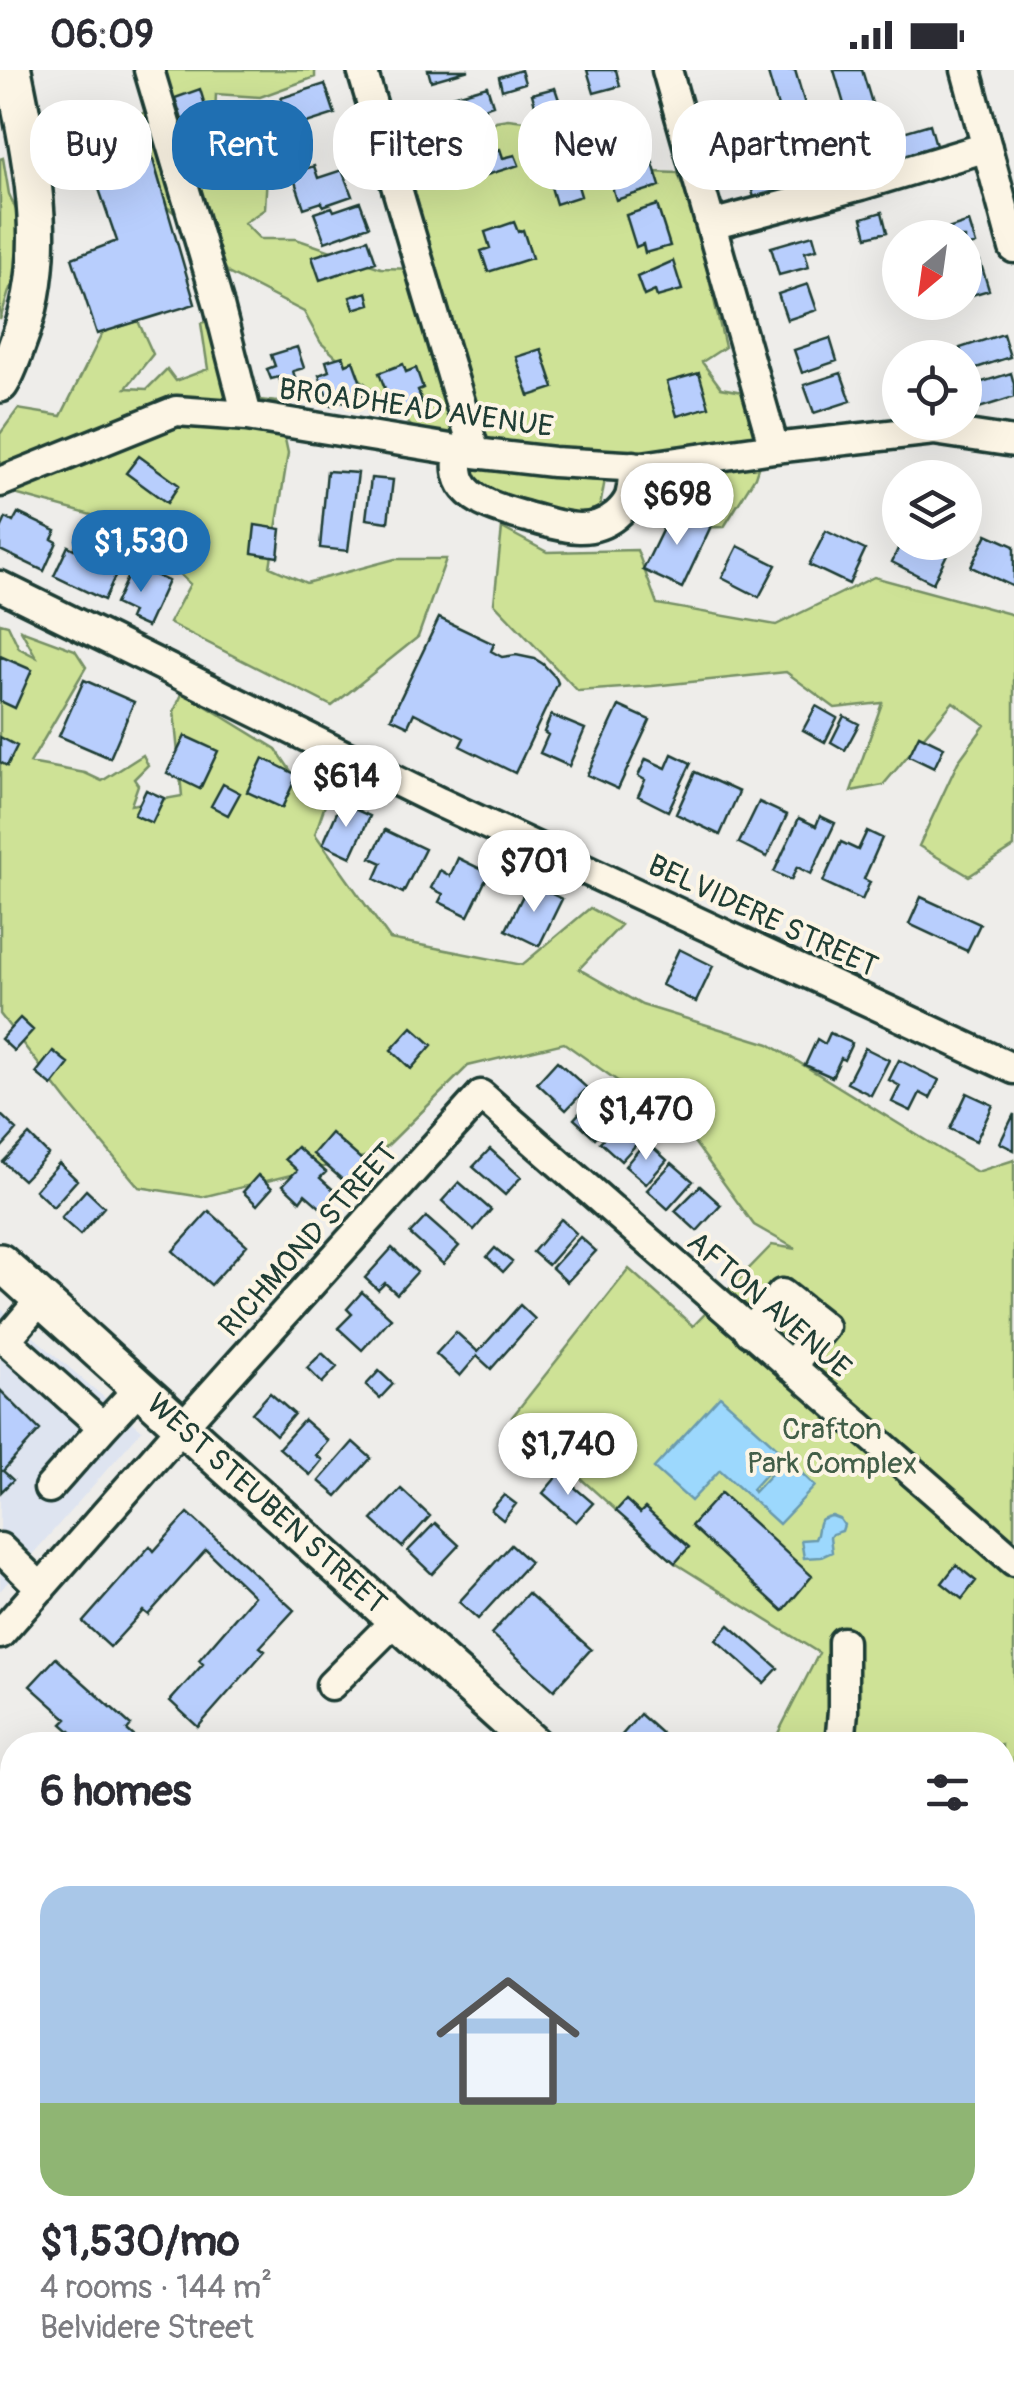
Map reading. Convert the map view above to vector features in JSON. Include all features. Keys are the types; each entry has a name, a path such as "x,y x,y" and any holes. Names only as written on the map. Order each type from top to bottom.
{"main road":[{"path":"0,384 34,292 38,239 34,187 13,70"},
{"name":"WEST STEUBEN STREET","path":"0,1262 520,1732"}],"street":[{"path":"148,70 248,416"},
{"path":"362,70 467,452 458,470 460,481 480,500 510,512 563,526 596,528 622,510 629,500 634,466"},
{"path":"667,70 774,448"},
{"path":"966,70 1014,248"},
{"path":"711,225 987,147"},
{"name":"BROADHEAD AVENUE","path":"0,482 176,412 248,416 467,452 642,467 934,430 1014,442"},
{"name":"BELVIDERE STREET","path":"0,586 439,802 1014,1069"},
{"name":"AFTON AVENUE","path":"482,1096 1014,1562"},
{"name":"RICHMOND STREET","path":"0,1634 482,1096"},
{"path":"750,1332 782,1294 824,1327 790,1366"},
{"path":"41,1299 6,1340 103,1427"},
{"path":"49,1488 139,1388"},
{"path":"0,1548 41,1588"},
{"path":"331,1685 396,1620"},
{"path":"840,1732 843,1642"}],"shaded area":[{"path":"0,1308 142,1430 0,1591"}],"green space":[{"path":"161,70 315,70 315,77 260,97 216,94 216,100 172,100 172,190 266,190 265,209 244,223 260,239 296,239 381,268 416,269 412,190 498,190 498,121 518,120 518,190 652,190 652,172 672,173 672,190 684,190 696,223 725,347 702,362 721,388 748,393 773,422 755,477 724,527 679,528 652,474 606,474 598,518 568,517 472,482 321,343 304,312 228,273 211,242 167,207 152,156 152,107 166,98"},
{"path":"3,158 9,194 33,248 27,279 10,288 0,320 0,159"},
{"path":"210,320 250,399 277,402 288,453 270,567 306,583 395,559 446,559 418,637 332,706 169,623 190,584 128,525 0,490 0,434 18,409 61,416 103,332 138,321 153,354 126,388 147,389 167,369 176,381 208,369 201,323"},
{"path":"502,528 547,552 637,550 657,604 776,625 874,577 1014,615 1014,847 969,876 919,846 958,762 985,725 953,702 883,785 851,791 882,703 835,708 786,672 578,691 494,603"},
{"name":"Crafton Park Complex","path":"0,623 8,625 19,648 36,657 21,630 75,650 86,667 30,763 85,773 102,781 143,755 148,765 134,779 138,785 131,805 182,796 174,711 183,692 276,749 303,789 326,802 315,834 390,939 522,965 590,908 621,925 579,969 642,1005 769,1044 977,1172 1014,1160 1014,1732 779,1732 819,1653 675,1563 512,1417 629,1269 693,1326 772,1245 796,1249 754,1225 684,1128 564,1043 468,1066 380,1153 202,1197 139,1187 0,1014"}],"water":[{"path":"720,1396 784,1454 752,1489 754,1492 786,1458 815,1486 779,1524 720,1470 691,1501 654,1468"},
{"path":"832,1516 844,1525 842,1531 830,1537 832,1552 804,1558 801,1540 815,1539 820,1521"}],"building":[{"path":"428,70 469,70 431,81"},
{"path":"521,70 525,83 502,90 499,77"},
{"path":"587,70 616,70 620,86 594,93"},
{"path":"767,70 795,70 804,100 776,100"},
{"path":"834,70 862,70 871,100 843,100"},
{"path":"325,84 333,115 313,121 313,100 281,98"},
{"path":"487,86 491,100 439,100"},
{"path":"555,88 559,100 534,100 532,94"},
{"path":"200,89 203,100 176,100"},
{"path":"930,124 937,149 906,158 906,131"},
{"path":"498,150 503,158 515,155 518,165 498,172"},
{"path":"152,156 195,304 97,334 72,258 117,241 99,190 152,190"},
{"path":"652,160 660,186 652,189"},
{"path":"313,166 318,178 333,173 333,190 350,190 352,196 304,208 298,190 313,190"},
{"path":"552,190 579,190 581,196 556,204"},
{"path":"613,190 647,190 616,200"},
{"path":"752,190 791,190 755,201"},
{"path":"360,202 369,226 325,242 314,213"},
{"path":"657,205 670,246 645,253 643,244 636,247 626,215"},
{"path":"882,212 882,233 867,237 862,218"},
{"path":"514,222 518,232 523,230 532,258 488,272 481,251 490,248 485,232"},
{"path":"813,235 817,249 805,252 809,267 779,275 771,247"},
{"path":"368,239 376,262 320,280 312,257"},
{"path":"673,261 682,290 657,297 655,291 644,296 637,277"},
{"path":"982,267 989,290 982,292"},
{"path":"808,284 817,310 787,320 778,294"},
{"path":"367,292 370,304 354,309 350,297"},
{"path":"1003,334 1010,357 982,366 982,341"},
{"path":"830,338 837,361 802,373 794,350"},
{"path":"297,347 304,368 293,371 297,384 282,389 279,377 271,379 267,369 275,366 271,355"},
{"path":"541,349 554,388 529,396 516,357"},
{"path":"343,356 346,364 353,361 365,394 331,406 319,375 329,371 326,361"},
{"path":"403,364 406,372 416,368 423,388 418,390 422,402 394,412 379,373"},
{"path":"699,373 709,407 677,416 667,382"},
{"path":"841,373 851,401 814,413 804,385"},
{"path":"1011,373 1014,397 982,407 982,382"},
{"path":"139,456 179,485 167,503 126,473"},
{"path":"327,471 358,473 348,551 320,548"},
{"path":"371,478 393,480 388,522 366,519"},
{"path":"673,508 711,526 682,588 643,570"},
{"path":"18,513 56,531 52,539 57,542 44,571 0,550 0,531 6,518 13,522"},
{"path":"255,525 281,529 278,557 252,553"},
{"path":"826,531 865,550 849,584 809,565"},
{"path":"987,534 1014,546 1014,587 971,567 974,560 982,560"},
{"path":"78,539 116,557 111,569 117,572 104,600 54,576 68,546 74,549"},
{"path":"738,546 776,565 759,597 722,578"},
{"path":"893,560 944,560 933,583"},
{"path":"133,565 168,581 147,627 129,619 132,612 115,604"},
{"path":"439,618 494,644 491,651 502,657 535,659 556,678 558,683 515,773 460,746 464,738 414,713 408,726 391,718"},
{"path":"0,656 32,670 15,708 0,701"},
{"path":"84,680 134,702 110,758 59,736"},
{"path":"619,706 650,720 618,789 587,775"},
{"path":"816,706 837,718 825,742 803,730"},
{"path":"551,715 585,729 569,766 540,753"},
{"path":"844,716 859,724 845,750 831,742"},
{"path":"919,735 944,747 934,768 909,756"},
{"path":"185,736 218,751 200,789 167,773"},
{"path":"0,737 17,746 7,766 0,762"},
{"path":"672,754 691,763 668,811 638,796 645,780 638,776 646,759 666,768"},
{"path":"263,758 297,775 282,808 247,792"},
{"path":"695,772 739,792 720,835 676,814"},
{"path":"223,784 240,793 228,815 211,806"},
{"path":"146,790 164,798 152,823 134,815"},
{"path":"759,802 787,815 767,857 739,843"},
{"path":"341,803 370,816 351,857 323,844"},
{"path":"820,816 835,823 811,874 797,867 791,880 774,872 799,818 816,826"},
{"path":"385,830 425,849 403,893 375,879 382,863 371,858"},
{"path":"867,831 882,838 864,879 870,882 862,900 823,882 841,842 858,850"},
{"path":"458,858 489,873 468,916 439,902 443,894 431,888 440,870 450,876"},
{"path":"529,883 562,899 539,946 506,930"},
{"path":"921,897 980,924 967,951 909,924"},
{"path":"679,949 713,966 696,1002 662,985"},
{"path":"20,1018 33,1030 14,1051 1,1039"},
{"path":"412,1027 432,1045 411,1069 391,1050"},
{"path":"830,1033 852,1043 832,1077 805,1065 817,1039 825,1044"},
{"path":"865,1048 889,1060 871,1095 847,1083"},
{"path":"53,1051 69,1064 52,1086 36,1073"},
{"path":"899,1060 939,1080 930,1098 920,1093 911,1111 892,1102 900,1086 889,1080"},
{"path":"557,1061 587,1088 566,1110 537,1083"},
{"path":"604,1086 625,1106 595,1138 574,1119"},
{"path":"967,1093 993,1105 976,1141 950,1129"},
{"path":"0,1114 17,1130 0,1149"},
{"path":"1014,1114 1014,1150 1000,1143"},
{"path":"622,1119 642,1138 621,1161 600,1142"},
{"path":"331,1133 363,1161 345,1182 313,1154"},
{"path":"29,1135 48,1154 23,1180 3,1162"},
{"path":"646,1141 667,1160 646,1184 625,1166"},
{"path":"297,1147 326,1172 320,1178 337,1193 322,1209 305,1194 300,1201 283,1185 297,1170 285,1159"},
{"path":"490,1149 521,1177 505,1195 473,1167"},
{"path":"59,1163 77,1180 53,1207 35,1190"},
{"path":"672,1163 693,1181 668,1209 647,1190"},
{"path":"258,1175 272,1188 257,1205 243,1192"},
{"path":"459,1182 491,1210 474,1230 442,1201"},
{"path":"700,1186 721,1205 697,1231 675,1211"},
{"path":"86,1190 104,1207 80,1235 61,1218"},
{"path":"209,1211 247,1245 211,1285 173,1251"},
{"path":"426,1217 459,1246 443,1264 410,1234"},
{"path":"561,1219 576,1233 548,1265 533,1252"},
{"path":"580,1237 596,1251 567,1282 552,1268"},
{"path":"392,1248 417,1272 397,1294 385,1283 378,1290 365,1278"},
{"path":"495,1248 512,1262 503,1272 487,1257"},
{"path":"362,1292 391,1318 362,1350 338,1328 352,1314 347,1309"},
{"path":"520,1305 535,1319 491,1369 477,1356 460,1376 436,1354 456,1332 478,1352"},
{"path":"322,1353 337,1367 322,1383 307,1368"},
{"path":"379,1371 393,1384 380,1398 366,1385"},
{"path":"0,1390 40,1430 3,1471 13,1480 1,1492"},
{"path":"270,1393 294,1414 276,1435 252,1413"},
{"path":"304,1420 328,1441 316,1455 322,1460 310,1475 279,1448"},
{"path":"353,1442 371,1458 337,1496 319,1481"},
{"path":"559,1474 593,1503 576,1522 543,1493"},
{"path":"401,1489 430,1516 402,1547 372,1520"},
{"path":"721,1493 812,1576 783,1611 691,1526"},
{"path":"504,1495 516,1504 503,1520 491,1510"},
{"path":"626,1500 640,1513 645,1508 689,1547 675,1563 616,1511"},
{"path":"188,1513 294,1610 260,1647 265,1651 198,1727 170,1701 254,1596 206,1550 148,1615 143,1611 110,1647 83,1622 150,1546 154,1551"},
{"path":"435,1523 459,1545 432,1574 408,1551"},
{"path":"511,1545 530,1562 478,1619 459,1602"},
{"path":"956,1565 976,1581 962,1599 942,1583"},
{"path":"528,1593 591,1649 554,1690 491,1634"},
{"path":"729,1625 778,1668 764,1683 716,1640"},
{"path":"56,1658 131,1725 129,1732 71,1732 62,1724 67,1719 30,1686"},
{"path":"640,1714 660,1732 624,1732"}]}
